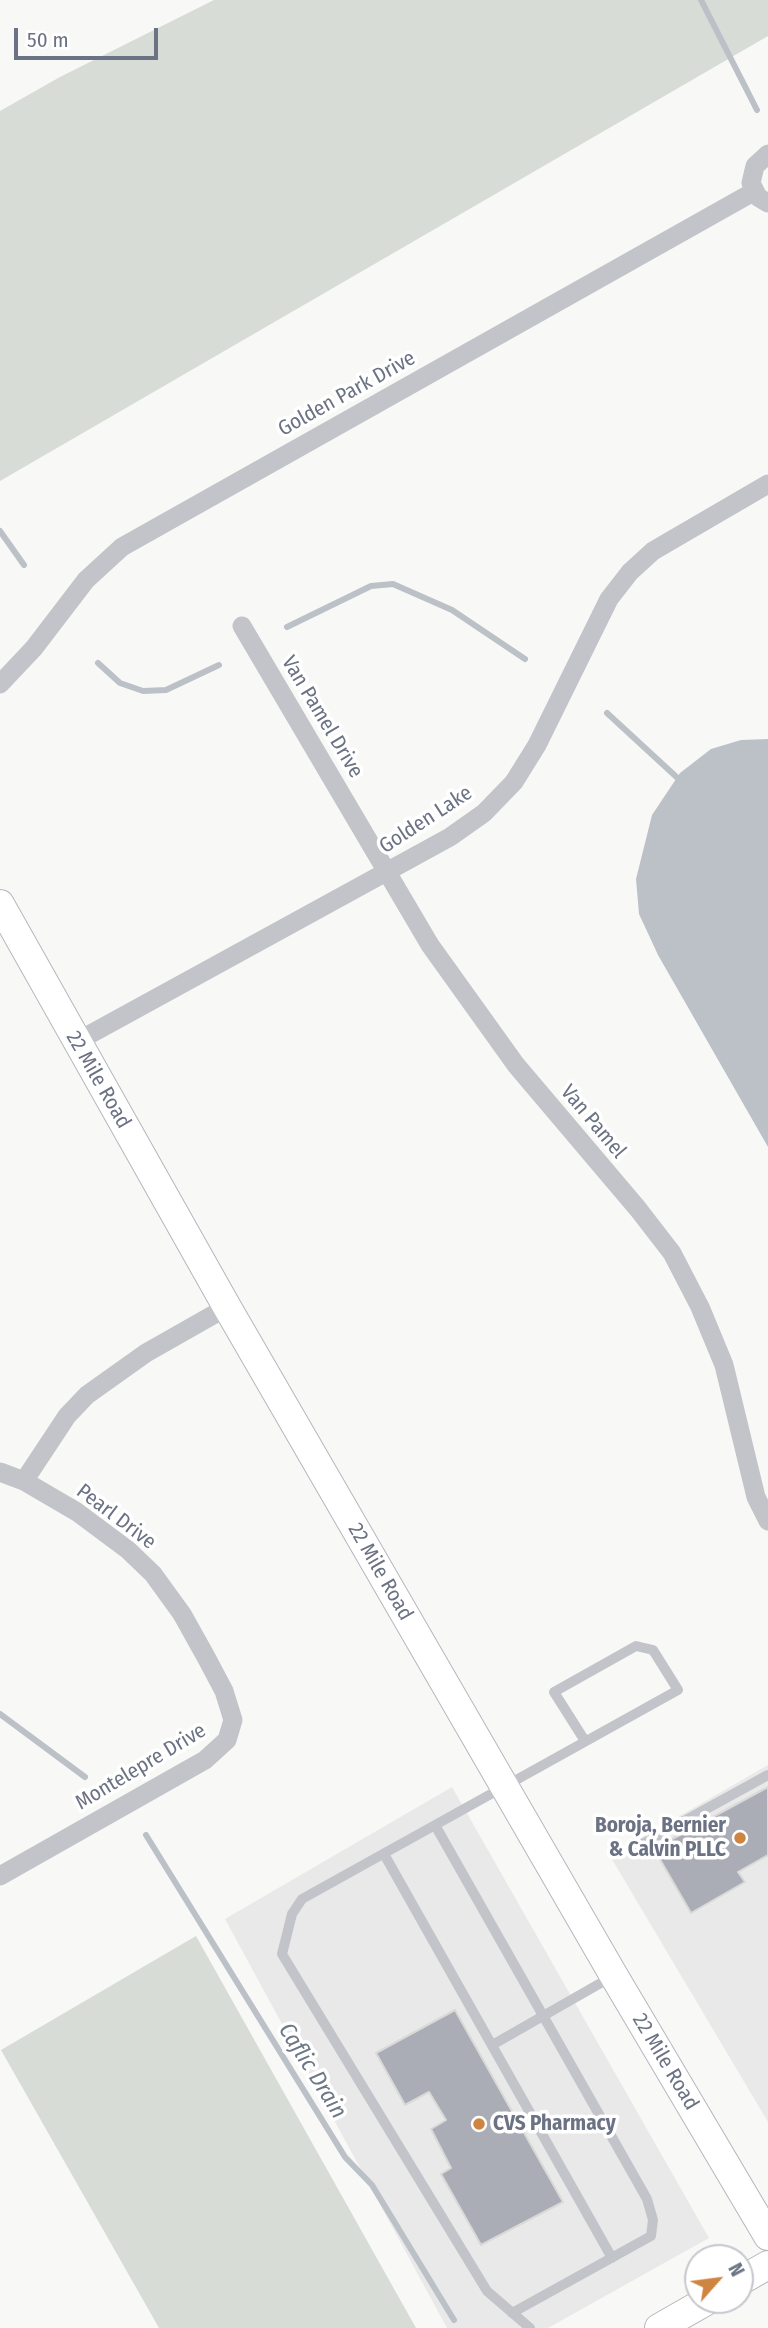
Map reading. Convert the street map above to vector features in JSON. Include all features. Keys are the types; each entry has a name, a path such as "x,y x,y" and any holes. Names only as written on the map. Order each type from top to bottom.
{"street":[{"name":"Golden Park Drive","path":"0,684 34,648 86,580 122,547 762,197 751,183 755,166 768,154"},
{"name":"Golden Lake","path":"76,1042 450,838 484,813 514,782 537,745 609,599 630,572 653,551 768,484"},
{"name":"Van Pamel Drive","path":"242,626 364,832"},
{"name":"Van Pamel","path":"364,832 430,945 516,1065 672,1253 700,1307 723,1365 756,1497 768,1521"},
{"name":"22 Mile Road","path":"0,904 227,1307 614,1976 768,2236"},
{"path":"24,1482 67,1416 88,1395 146,1353 227,1307"},
{"name":"Pearl Drive","path":"0,1472 78,1512 128,1550 164,1587 206,1657"},
{"name":"Montelepre Drive","path":"0,1876 205,1760 222,1747 231,1733 233,1720 224,1691 206,1657"},
{"path":"659,2328 684,2314"}],"lane":[{"path":"530,2328 487,2291 282,1954 292,1914 302,1899 678,1690 653,1650 636,1646 554,1692 585,1741"},
{"path":"638,1847 768,1775"},
{"path":"435,1825 647,2199 653,2220 650,2236 512,2313"},
{"path":"384,1854 494,2044 612,2258"},
{"path":"494,2044 614,1976"}],"shaded area":[{"path":"214,0 768,0 768,36 0,481 0,111 60,77"},
{"path":"768,739 768,1147 658,955 639,914 636,879 652,815 680,773 711,749 741,740"},
{"path":"768,1765 768,2122 610,1856"},
{"path":"452,1787 709,2238 698,2244 684,2244 684,2252 548,2328 447,2328 225,1919"},
{"path":"196,1936 416,2328 159,2328 1,2050"}],"building":[{"path":"768,1787 768,1855 738,1872 745,1882 691,1913 654,1849"},
{"name":"CVS Pharmacy","path":"455,2010 563,2202 481,2245 441,2174 451,2168 431,2129 446,2120 429,2092 405,2105 376,2053"}],"waterway":[{"path":"701,0 757,110"},
{"path":"0,531 24,565"},
{"path":"287,627 371,586 393,584 452,610 525,659"},
{"path":"98,663 120,683 143,691 166,690 219,665"},
{"path":"607,713 683,783"},
{"name":"Caflic Drain","path":"0,1714 85,1777"},
{"name":"Caflic Drain","path":"146,1835 345,2157 372,2185 454,2320"}],"place":[{"name":"Boroja, Bernier & Calvin PLLC","path":"740,1838"},
{"name":"CVS Pharmacy","path":"479,2124"}]}
